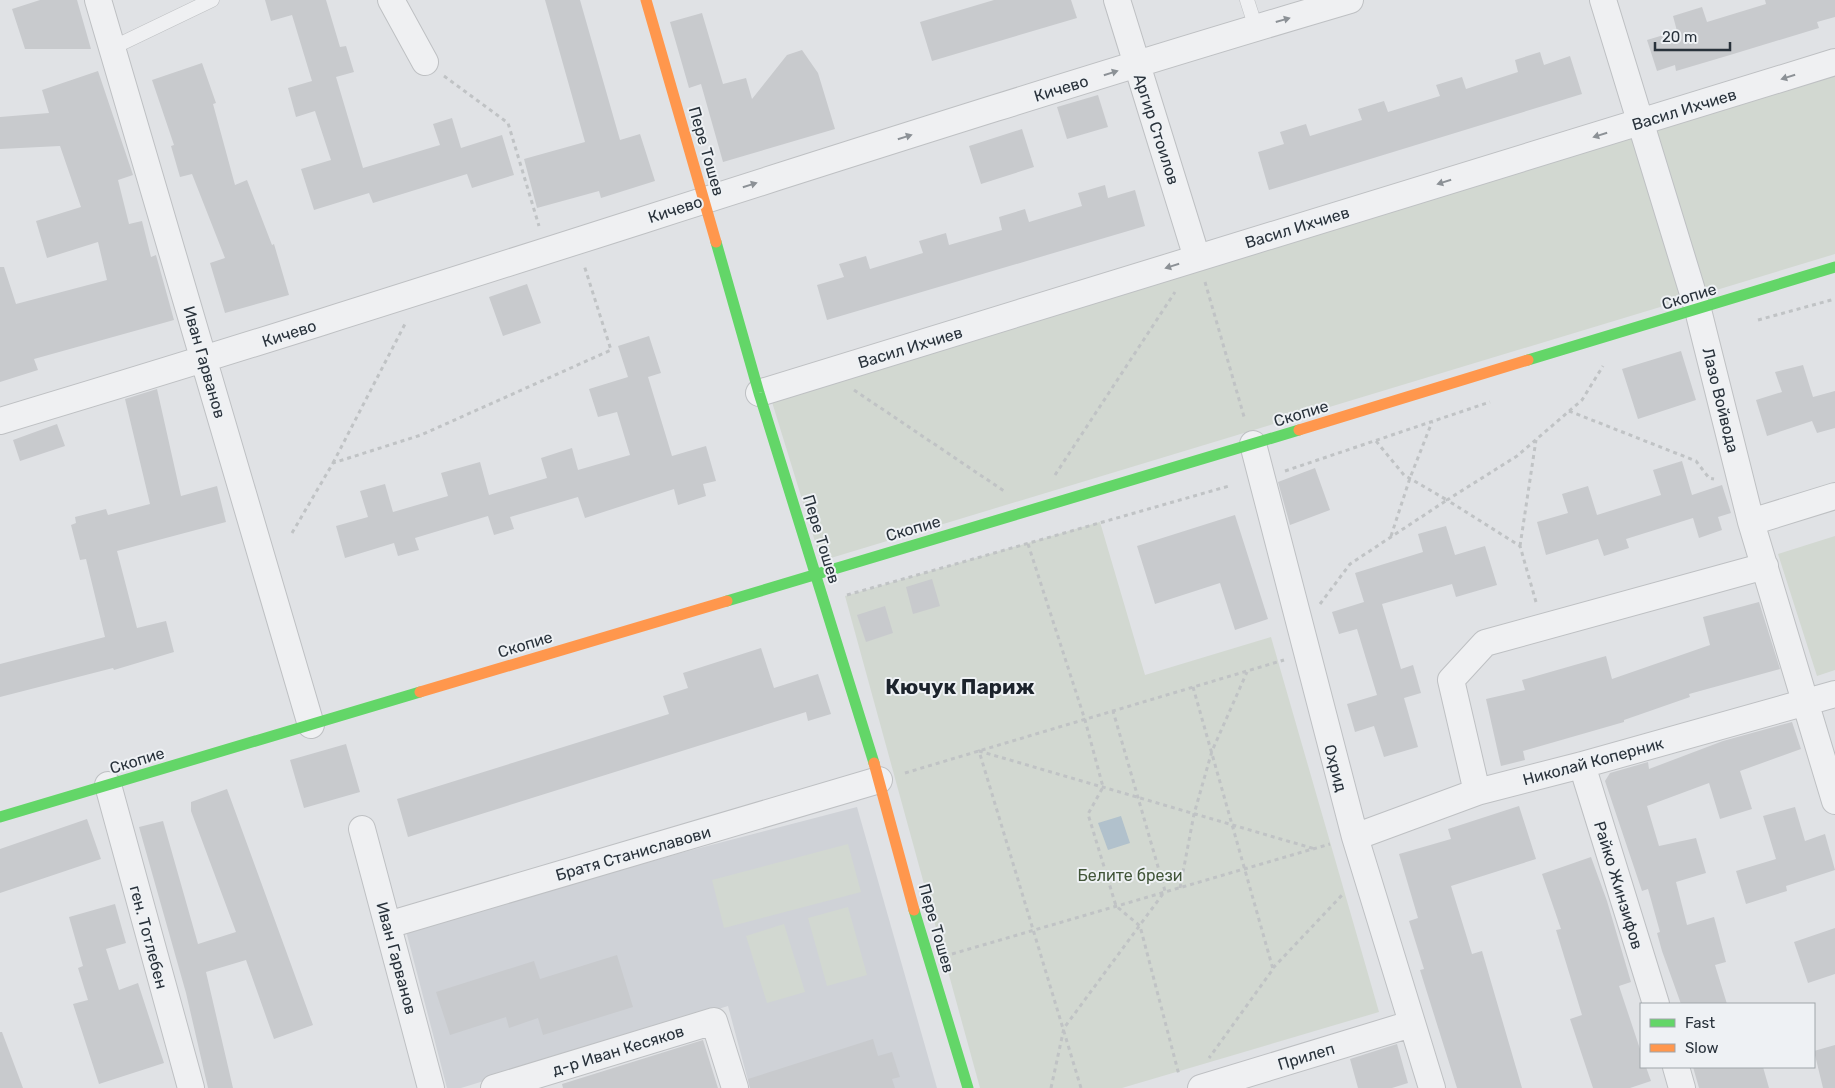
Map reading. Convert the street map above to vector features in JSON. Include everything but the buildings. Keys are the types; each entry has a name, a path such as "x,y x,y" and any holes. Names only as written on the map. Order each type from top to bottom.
{"street":[{"name":"Иван Гарванов","path":"98,0 311,725"},
{"path":"391,0 425,62"},
{"name":"Пере Тошев","path":"646,0 759,393 878,780 928,960 968,1088"},
{"name":"Аргир Стоилов","path":"1117,0 1197,258"},
{"name":"Кичево","path":"0,421 204,360 704,200 1350,0"},
{"name":"Лазо Войвода","path":"1603,0 1698,310 1751,522 1807,702 1835,800"},
{"name":"Васил Ихчиев","path":"759,393 1835,62"},
{"name":"Скопие","path":"0,818 1835,268"},
{"name":"Охрид","path":"1253,444 1355,837 1432,1088"},
{"path":"1751,522 1835,496"},
{"path":"1476,792 1451,680 1485,643 1765,566"},
{"name":"Николай Коперник","path":"1355,837 1476,792 1582,765 1835,694"},
{"name":"Райко Жинзифов","path":"1582,765 1656,1003"},
{"name":"Братя Станиславови","path":"388,925 878,780"},
{"name":"ген. Тотлебен","path":"108,786 190,1088"},
{"name":"Иван Гарванов","path":"362,829 431,1088"},
{"name":"д-р Иван Кесяков","path":"494,1088 714,1021 735,1088"},
{"name":"Прилеп","path":"1196,1077 1411,1024"},
{"path":"1676,1068 1682,1088"}],"lane":[{"path":"112,48 212,0"},
{"path":"1247,0 1256,28"}],"path":[{"path":"425,62 508,123 546,250"},
{"path":"333,463 421,435 611,350 576,241"},
{"path":"1197,258 1253,444"},
{"path":"292,532 333,463 423,290"},
{"path":"1053,478 1176,290"},
{"path":"1754,322 1835,299"},
{"path":"878,780 1247,671 1304,642 1350,564 1517,456 1582,400 1605,363 1596,366"},
{"path":"827,372 1032,510"},
{"path":"1277,474 1496,400"},
{"path":"1569,411 1696,461 1709,478 1742,484"},
{"path":"1391,537 1410,478 1432,422"},
{"path":"1536,440 1520,546 1542,627"},
{"path":"1376,441 1404,475 1520,546"},
{"path":"845,596 1229,486"},
{"path":"1028,544 1085,720 1103,787 1088,814 1116,906 1140,926 1196,1077"},
{"path":"1180,888 1194,814 1212,751 1247,671"},
{"path":"1193,687 1273,969"},
{"path":"1114,711 1166,891"},
{"path":"979,751 1138,799 1315,849"},
{"path":"979,751 1081,1088"},
{"path":"928,960 1355,837"},
{"path":"1196,1077 1273,969 1365,870"},
{"path":"1052,1088 1064,1028 1166,891"}],"shaded area":[{"path":"857,807 937,1088 750,1088 728,1006 461,1088 447,1088 406,931 688,851"}],"green space":[{"path":"1835,76 1835,254 821,561 772,402"},
{"name":"Белите брези","path":"1100,522 1145,675 1271,637 1379,1012 1122,1088 980,1088 845,596"},
{"path":"1835,536 1835,670 1817,676 1778,554"},
{"path":"848,844 861,892 724,928 712,880"},
{"path":"848,907 867,975 827,986 808,918"},
{"path":"784,924 805,992 767,1003 746,936"}],"water":[{"path":"1121,816 1130,843 1108,850 1098,823"}],"traffic: fast":[{"path":"716,242 759,393 874,763"},
{"path":"1528,360 1835,267"},
{"path":"727,601 1299,430"},
{"path":"0,817 420,692"},
{"path":"914,910 968,1088"}],"traffic: slow":[{"path":"646,0 716,242"},
{"path":"1299,430 1528,360"},
{"path":"420,692 727,601"},
{"path":"874,763 914,910"}],"district":[{"name":"Кючук Париж","path":"960,687"}]}
